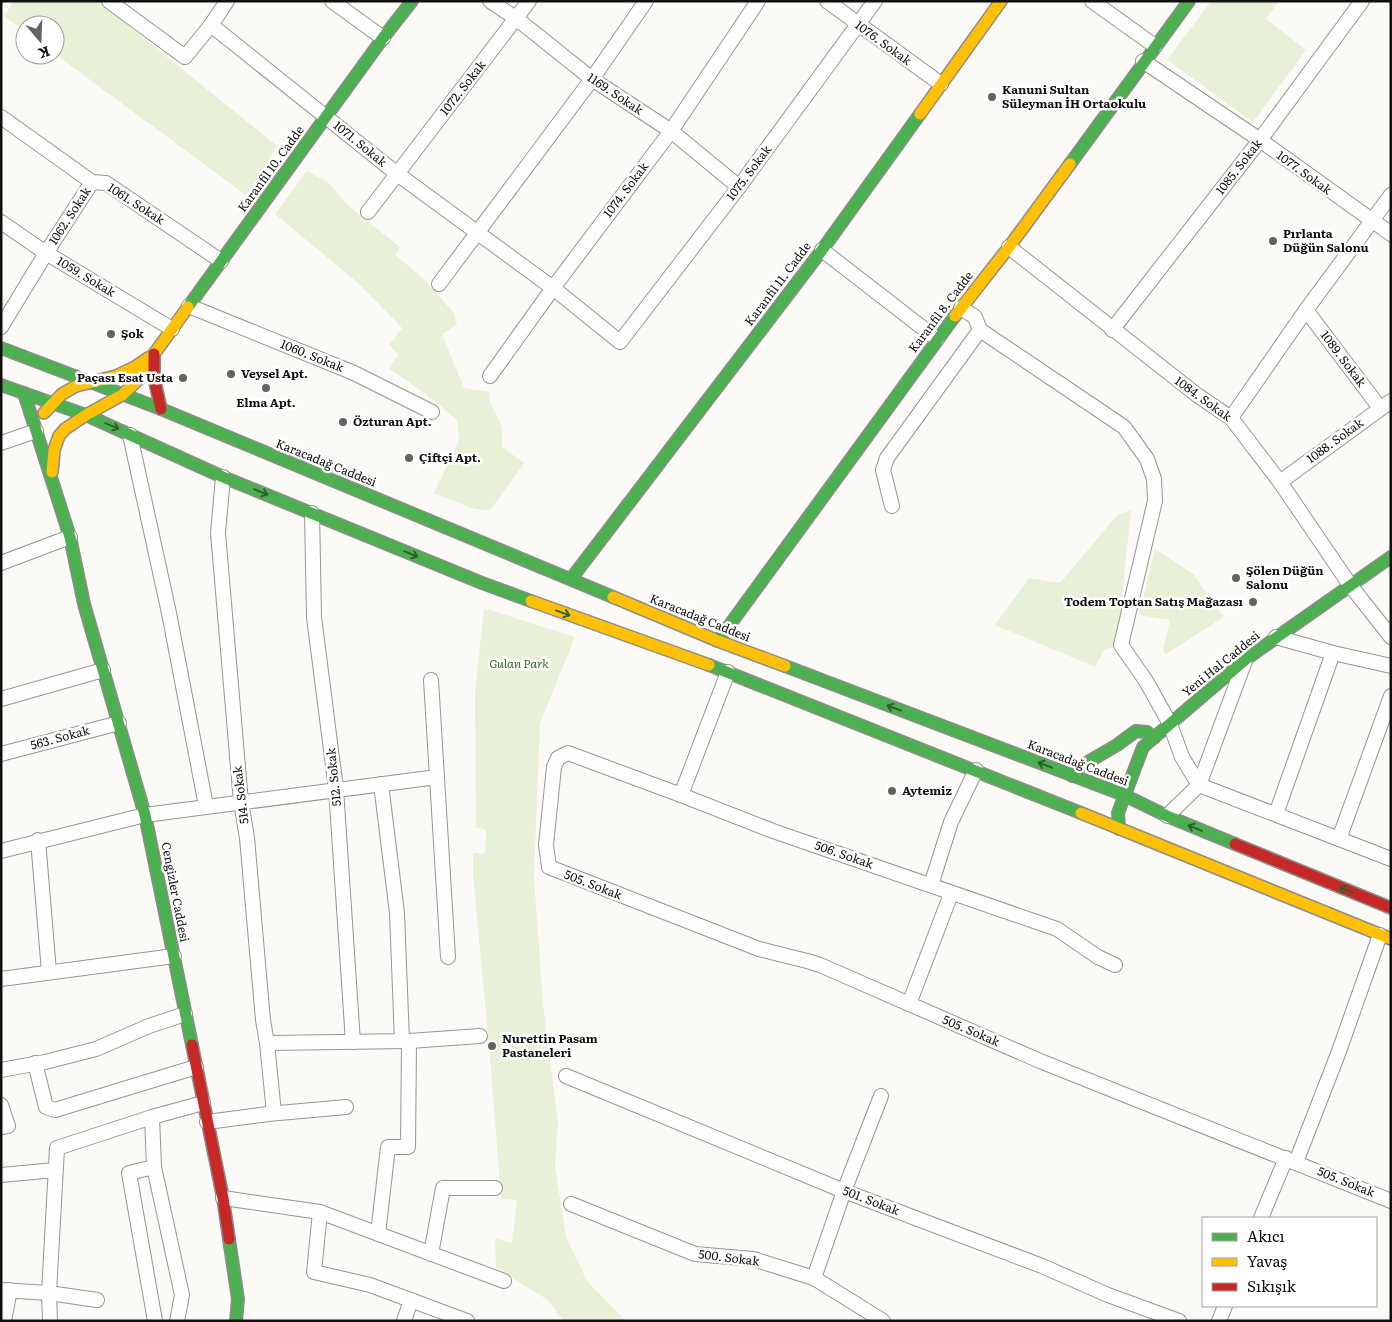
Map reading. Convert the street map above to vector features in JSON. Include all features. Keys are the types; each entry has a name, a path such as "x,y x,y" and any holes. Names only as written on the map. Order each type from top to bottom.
{"main road":[{"name":"Karanfil 10. Cadde","path":"86,415 122,395 138,380 154,354 220,261 412,1"},
{"name":"Karanfil 11. Cadde","path":"571,579 822,250 1001,1"},
{"name":"Karanfil 8. Cadde","path":"718,641 938,339 1009,247 1189,1"},
{"name":"Karacadağ Caddesi","path":"1,348 161,409 718,641 1124,795 1163,824 1391,908"},
{"name":"Karanfil 10. Cadde","path":"52,403 62,394 76,386 89,381 116,376 135,367 154,354"},
{"path":"154,354 154,378 161,409"},
{"path":"1,385 86,415 223,477 519,597 728,672 976,770 1386,937"},
{"name":"Cengizler Caddesi","path":"24,393 70,536 84,604 146,815 223,1198 238,1299 236,1321"},
{"path":"36,431 43,414 52,403"},
{"name":"Cengizler Caddesi","path":"52,476 54,450 59,436 86,415"},
{"name":"Yeni Hal Caddesi","path":"1119,829 1118,812 1143,748 1246,659 1391,557"},
{"path":"1072,776 1076,769 1117,745 1136,731 1147,732 1154,738"},
{"path":"1143,839 1163,824"}],"street":[{"path":"109,1 185,57 212,25 227,1"},
{"path":"332,1 383,38"},
{"name":"1169. Sokak","path":"490,1 517,19 592,79 671,131 739,186"},
{"name":"1072. Sokak","path":"368,212 396,173 530,1"},
{"path":"439,284 592,79 646,1"},
{"name":"1074. Sokak","path":"490,376 553,288 671,131 758,1"},
{"name":"1076. Sokak","path":"826,1 941,84"},
{"name":"1075. Sokak","path":"620,342 739,186 875,1"},
{"path":"1092,1 1155,46"},
{"name":"1085. Sokak","path":"1112,330 1260,140 1362,1"},
{"name":"1071. Sokak","path":"212,25 396,173 553,288 620,342"},
{"name":"1077. Sokak","path":"1144,61 1260,140 1390,234"},
{"name":"1061. Sokak","path":"1,117 92,182 106,183 220,261"},
{"name":"1062. Sokak","path":"1,327 92,182"},
{"path":"1231,418 1306,310 1391,195"},
{"name":"1059. Sokak","path":"1,222 46,253 172,330"},
{"name":"1084. Sokak","path":"1009,247 1112,330 1197,395 1231,418 1280,482 1350,585 1391,637"},
{"path":"822,250 938,339"},
{"name":"1060. Sokak","path":"189,306 354,373 432,412"},
{"path":"961,308 975,317 980,330 1124,428 1148,459 1154,479 1155,501 1121,645 1146,681 1170,724 1182,757 1199,785 1391,859"},
{"name":"1089. Sokak","path":"1306,310 1385,404"},
{"path":"892,506 883,470 887,458 980,330"},
{"name":"1088. Sokak","path":"1280,482 1385,404"},
{"path":"1,443 36,431"},
{"path":"130,434 170,613 206,806"},
{"name":"514. Sokak","path":"223,477 218,533 241,802 247,838 263,1020 274,1113"},
{"name":"512. Sokak","path":"312,513 314,617 336,789 353,1042"},
{"path":"1,563 70,536"},
{"path":"1276,637 1333,653 1391,666"},
{"path":"1276,814 1333,653"},
{"path":"1163,824 1199,785 1246,659"},
{"path":"1,699 103,670"},
{"path":"681,794 728,672"},
{"path":"431,680 448,957"},
{"path":"1339,839 1391,696"},
{"name":"563. Sokak","path":"1,754 118,723"},
{"name":"506. Sokak","path":"549,868 546,845 554,766 558,758 568,753 681,794 773,831 932,885 950,894 1057,929 1115,965"},
{"path":"932,885 951,822 976,770"},
{"path":"1,851 38,840 146,815 437,777"},
{"path":"378,1234 388,1147 408,1147 406,1041 397,913 381,784"},
{"path":"38,840 49,972"},
{"name":"505. Sokak","path":"549,868 759,949 808,960 1044,1063 1391,1200"},
{"path":"909,1004 950,894"},
{"path":"1262,1217 1291,1160 1338,1054 1386,937"},
{"path":"1,979 174,956"},
{"path":"1,1070 96,1049 149,1026 185,1014"},
{"path":"267,1043 406,1041 480,1036"},
{"path":"35,1064 46,1107 55,1110 196,1068"},
{"name":"501. Sokak","path":"566,1076 844,1191 1042,1266 1108,1295 1179,1321"},
{"path":"814,1278 844,1191 881,1096"},
{"path":"50,1321 49,1293 56,1148 152,1116 204,1103"},
{"path":"1,1105 8,1126 1,1127"},
{"path":"207,1122 274,1113 346,1107"},
{"path":"152,1116 154,1167 182,1295 177,1321"},
{"path":"154,1167 129,1173 155,1321"},
{"path":"1,1175 55,1170"},
{"path":"431,1254 443,1188 496,1188"},
{"path":"223,1198 320,1212 504,1281"},
{"name":"500. Sokak","path":"571,1204 695,1254 753,1258 814,1278 883,1321"},
{"path":"320,1212 314,1272 370,1285 467,1321"},
{"path":"4,1321 5,1290 49,1293 97,1300"},
{"path":"404,1321 411,1300"},
{"path":"1219,1321 1225,1307"}],"green space":[{"path":"14,1 98,1 277,146 247,196 65,61 65,15 15,15 15,24 4,16"},
{"path":"1211,1 1279,1 1266,19 1306,50 1253,122 1167,60"},
{"path":"307,171 329,183 350,207 400,247 395,255 422,277 454,313 457,325 442,334 464,388 490,392 489,399 501,427 502,447 524,463 492,508 487,511 471,508 434,493 459,440 457,420 389,368 398,354 389,345 402,328 358,283 275,214"},
{"path":"1131,510 1117,646 1104,650 1095,667 995,625 1029,578 1060,583 1118,514"},
{"path":"1155,549 1193,574 1224,617 1166,654 1163,650 1170,620 1139,615"},
{"name":"Gulan Park","path":"484,608 575,637 540,723 534,877 543,1003 558,1123 555,1166 566,1237 587,1281 626,1321 563,1321 548,1300 496,1268 495,1238 512,1243 517,1200 501,1199 473,876 473,853 485,854 486,830 476,827 475,693"}],"traffic: fast":[{"path":"188,307 383,38 412,1"},
{"path":"1070,164 1189,1"},
{"path":"571,579 822,250 920,114"},
{"path":"718,641 955,316"},
{"path":"1,348 161,409 613,597"},
{"path":"1,385 86,415 223,477 482,583 531,601"},
{"path":"24,393 70,537 84,604 145,815 192,1045"},
{"path":"1119,829 1118,813 1143,747 1246,659 1391,557"},
{"path":"709,665 1081,813"},
{"path":"785,666 1124,795 1167,816 1235,844"},
{"path":"1072,776 1076,769 1117,745 1136,731 1147,732 1154,738"},
{"path":"229,1239 238,1299 236,1321"}],"traffic: slow":[{"path":"920,114 1001,1"},
{"path":"955,316 1070,164"},
{"path":"52,472 54,450 59,436 65,429 86,415 122,395 138,380 188,307"},
{"path":"44,413 62,394 76,386 116,376 148,358"},
{"path":"613,597 718,641 785,666"},
{"path":"531,601 709,665"},
{"path":"1081,813 1391,939"}],"traffic: jam":[{"path":"154,354 154,378 161,409"},
{"path":"1235,844 1391,908"},
{"path":"192,1045 223,1198 229,1239"}],"place":[{"name":"Kanuni Sultan Süleyman İH Ortaokulu","path":"992,97"},
{"name":"Pırlanta Düğün Salonu","path":"1273,241"},
{"name":"Şok","path":"111,334"},
{"name":"Veysel Apt.","path":"231,374"},
{"name":"Paçası Esat Usta","path":"183,378"},
{"name":"Elma Apt.","path":"266,388"},
{"name":"Özturan Apt.","path":"343,422"},
{"name":"Çiftçi Apt.","path":"409,458"},
{"name":"Şölen Düğün Salonu","path":"1236,578"},
{"name":"Todem Toptan Satış Mağazası","path":"1253,602"},
{"name":"Aytemiz","path":"892,791"},
{"name":"Nurettin Pasam Pastaneleri","path":"492,1046"}]}
